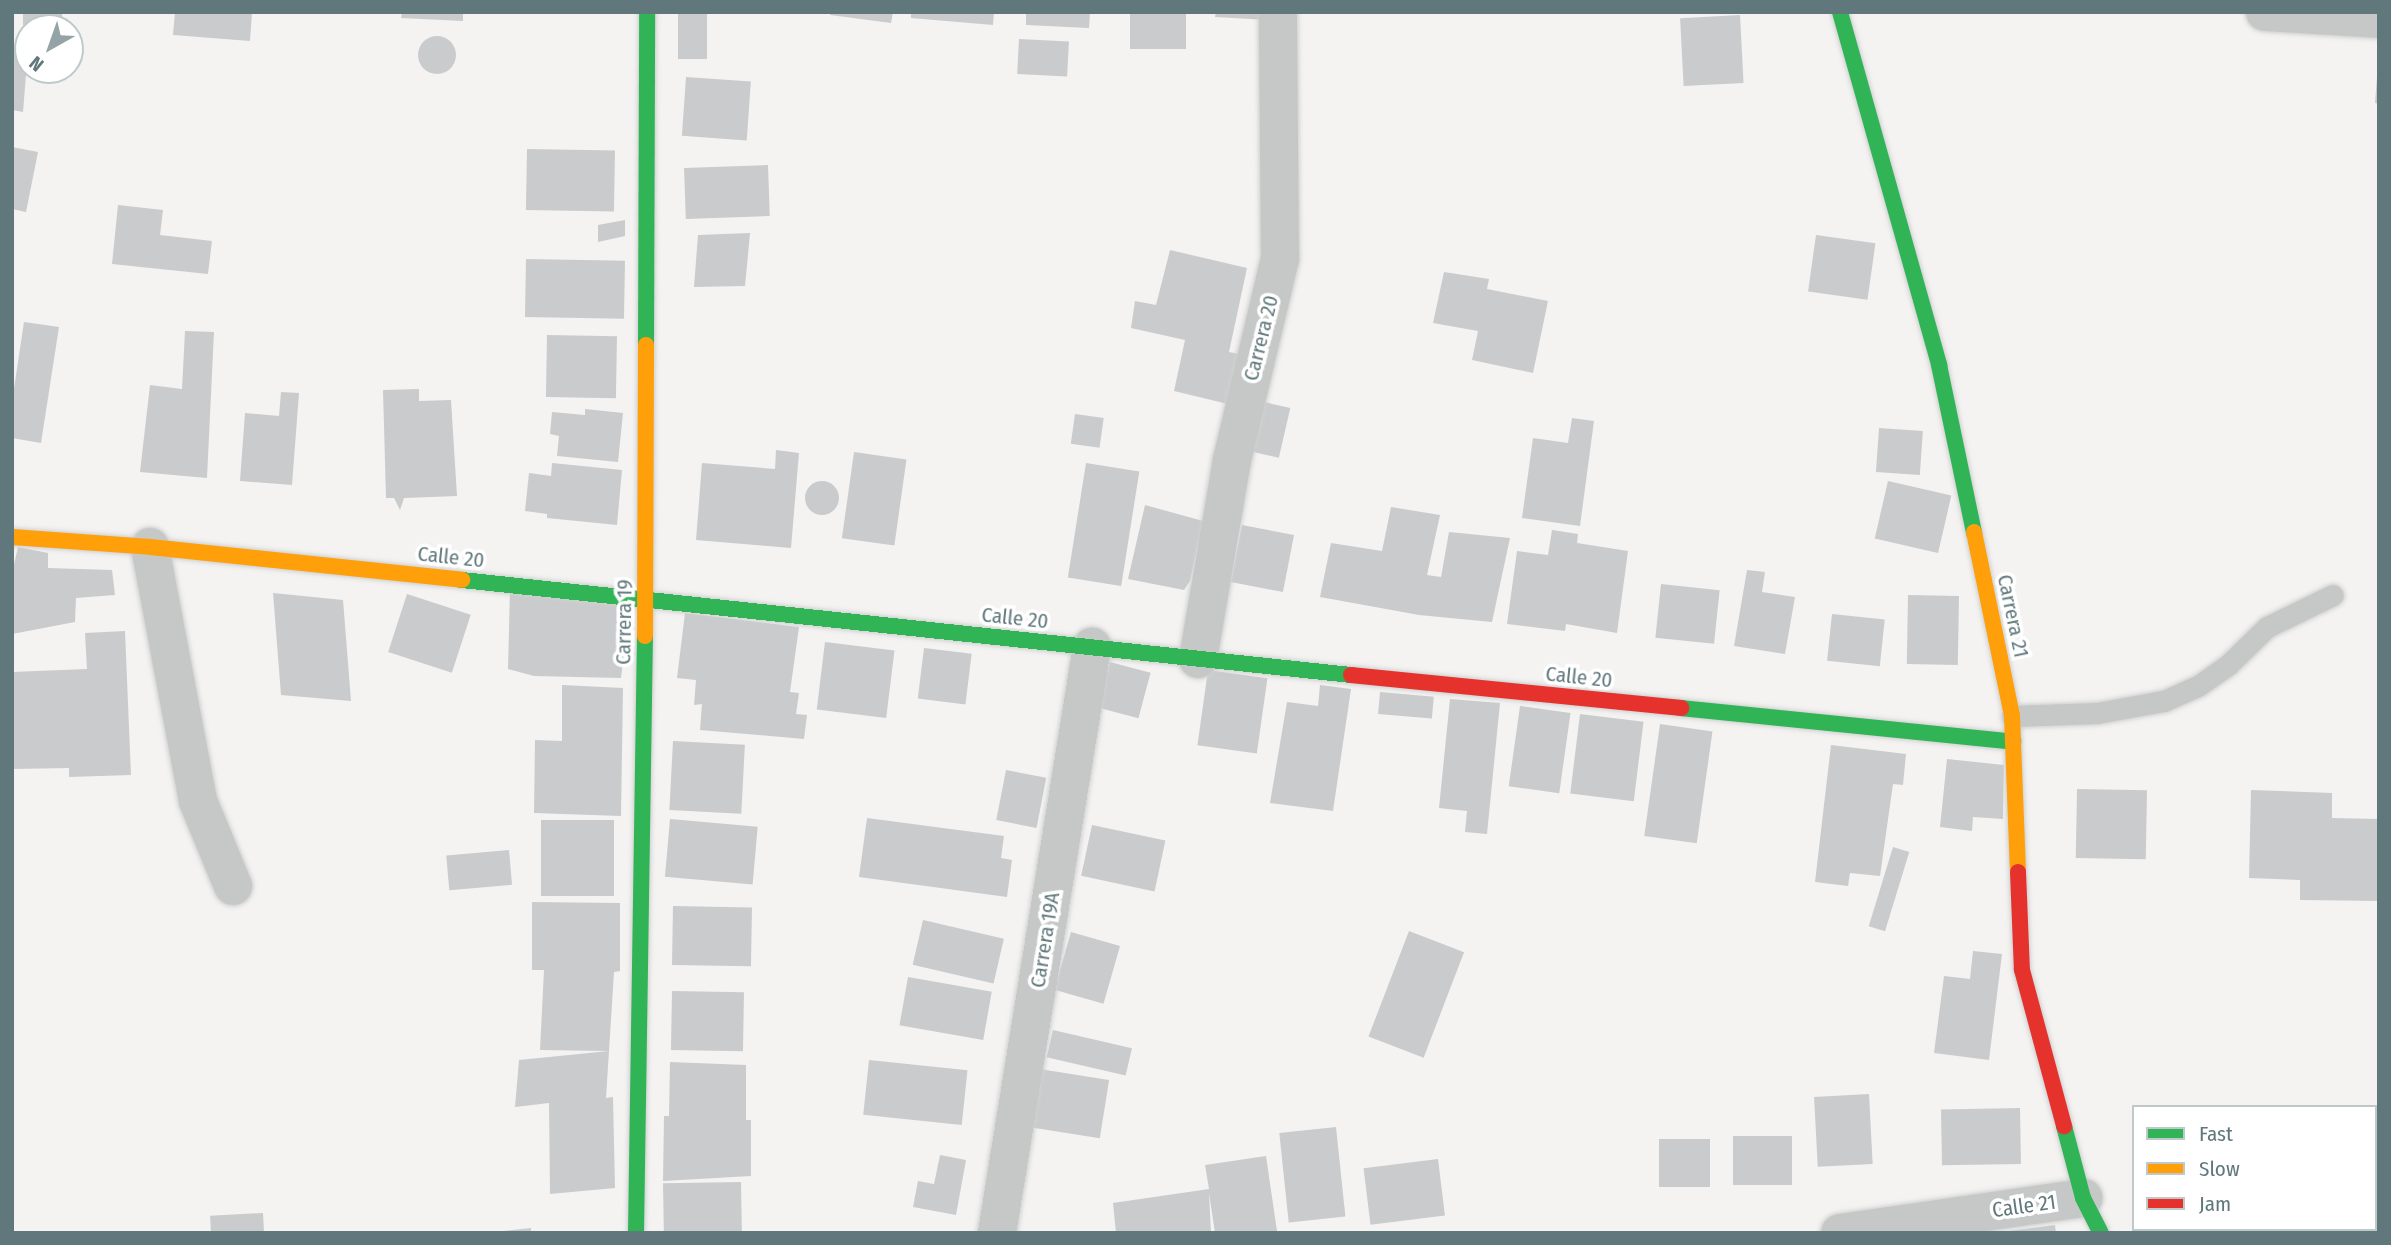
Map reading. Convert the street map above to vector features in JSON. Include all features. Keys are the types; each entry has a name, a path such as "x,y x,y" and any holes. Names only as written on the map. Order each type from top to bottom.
{"street":[{"name":"Carrera 19","path":"636,1233 646,598 647,12"},
{"name":"Carrera 20","path":"1198,659 1232,460 1280,259 1278,12"},
{"name":"Carrera 21","path":"1840,12 1939,365 2012,716 2022,971 2083,1198 2101,1233"},
{"path":"2265,12 2379,19"},
{"name":"Calle 20","path":"12,537 150,547 1198,659 2013,742"},
{"path":"150,547 198,801 233,886"},
{"name":"Carrera 19A","path":"997,1233 1093,647"},
{"name":"Calle 21","path":"1840,1233 2083,1198"}],"lane":[{"path":"2012,716 2098,713 2164,701 2198,687 2230,664 2267,627 2333,596"}],"building":[{"path":"23,12 62,12 62,14"},
{"path":"175,12 252,12 250,41 173,35"},
{"path":"402,12 463,12 463,21 401,18"},
{"path":"678,12 707,12 707,59 678,59"},
{"path":"831,12 893,12 891,23 830,15"},
{"path":"911,12 994,12 993,25 911,18"},
{"path":"1026,12 1090,12 1089,28 1026,25"},
{"path":"1130,12 1186,12 1186,49 1130,49"},
{"path":"1216,12 1269,12 1269,20 1215,17"},
{"path":"1740,15 1744,83 1684,86 1680,18"},
{"path":"437,36 450,42 456,55 450,68 437,74 424,68 418,55 424,42"},
{"path":"1019,39 1069,42 1067,77 1017,74"},
{"path":"12,47 14,84 25,84 23,112 12,110"},
{"path":"686,77 751,82 747,140 682,136"},
{"path":"2379,77 2379,104 2375,103"},
{"path":"12,147 38,152 26,212 12,209"},
{"path":"527,149 615,151 614,212 526,210"},
{"path":"768,165 770,216 686,219 684,168"},
{"path":"118,205 163,210 160,235 212,241 208,274 112,264"},
{"path":"625,220 625,236 598,242 598,225"},
{"path":"750,233 745,286 694,287 698,235"},
{"path":"1816,235 1875,243 1867,300 1808,291"},
{"path":"1170,250 1247,268 1229,352 1239,354 1228,404 1174,391 1185,340 1131,328 1135,301 1156,305"},
{"path":"526,259 625,261 624,319 525,317"},
{"path":"1444,272 1489,279 1487,289 1548,301 1533,373 1472,360 1478,331 1433,323"},
{"path":"24,322 59,327 41,443 12,438 12,402"},
{"path":"185,331 214,332 207,478 140,472 150,385 182,389"},
{"path":"547,335 617,336 616,398 546,397"},
{"path":"419,389 419,401 451,400 457,496 404,498 400,510 394,498 386,498 383,390"},
{"path":"281,392 299,393 292,485 240,481 245,413 279,416"},
{"path":"1264,402 1290,408 1279,458 1253,452"},
{"path":"585,409 623,413 618,462 557,456 559,436 550,434 552,412 585,415"},
{"path":"1075,414 1104,418 1100,448 1071,444"},
{"path":"1572,418 1594,421 1580,526 1522,518 1533,438 1568,443"},
{"path":"1879,428 1923,431 1920,475 1876,472"},
{"path":"776,450 799,453 791,548 696,540 702,463 775,469"},
{"path":"854,452 906,459 894,546 842,538"},
{"path":"552,463 622,470 617,525 547,518 547,514 525,511 529,473 551,476"},
{"path":"1086,463 1139,471 1121,586 1068,578"},
{"path":"822,481 834,486 839,498 834,510 822,515 810,510 805,498 810,486"},
{"path":"1888,481 1951,496 1938,553 1875,538"},
{"path":"1145,505 1203,521 1190,581 1184,590 1128,579"},
{"path":"1391,507 1440,515 1427,575 1441,577 1449,532 1510,538 1492,622 1419,615 1320,597 1331,543 1382,551"},
{"path":"1242,525 1294,535 1283,592 1231,582"},
{"path":"1552,530 1578,534 1577,543 1628,551 1617,633 1566,624 1565,631 1507,624 1517,551 1548,555"},
{"path":"18,547 48,553 48,568 112,570 115,595 76,598 75,622 12,634 12,573"},
{"path":"1747,570 1765,572 1762,592 1795,597 1785,654 1734,646"},
{"path":"1661,584 1720,590 1714,644 1655,638"},
{"path":"510,589 630,602 621,678 534,676 508,669"},
{"path":"273,593 343,600 351,701 281,695"},
{"path":"407,594 471,615 452,673 388,652"},
{"path":"1908,595 1959,596 1958,665 1907,664"},
{"path":"685,613 799,627 790,692 799,693 796,714 807,715 804,739 700,730 702,704 694,705 696,680 677,678"},
{"path":"1832,614 1885,620 1880,666 1827,661"},
{"path":"125,631 131,775 69,777 69,768 12,769 12,672 87,669 85,633"},
{"path":"825,642 894,651 886,718 817,709"},
{"path":"924,648 972,654 965,704 918,699"},
{"path":"1110,662 1151,673 1138,718 1098,707"},
{"path":"1208,670 1267,678 1257,754 1197,745"},
{"path":"562,685 623,688 621,816 534,813 535,740 562,741"},
{"path":"1320,685 1351,689 1333,811 1270,803 1287,702 1318,706"},
{"path":"1380,692 1434,697 1432,719 1378,714"},
{"path":"1450,699 1500,703 1487,834 1465,832 1467,811 1439,808"},
{"path":"1520,706 1571,713 1559,793 1509,786"},
{"path":"1580,714 1644,722 1634,801 1570,793"},
{"path":"1660,724 1712,731 1697,843 1644,836"},
{"path":"673,741 745,745 741,814 669,810"},
{"path":"1831,745 1906,754 1903,785 1893,784 1880,876 1850,873 1848,886 1815,882"},
{"path":"1947,759 2004,765 2003,819 1973,817 1972,831 1940,827"},
{"path":"1006,770 1046,778 1037,828 996,820"},
{"path":"2077,789 2147,790 2146,859 2076,858"},
{"path":"2251,790 2332,793 2332,818 2379,819 2379,901 2300,900 2300,880 2249,878"},
{"path":"867,818 1004,836 1001,858 1012,860 1007,897 859,877"},
{"path":"670,819 758,827 753,884 665,877"},
{"path":"541,820 614,820 614,896 541,896"},
{"path":"1092,825 1165,841 1155,891 1081,876"},
{"path":"1893,847 1909,852 1885,931 1869,926"},
{"path":"509,850 512,885 449,890 446,855"},
{"path":"532,902 620,903 620,971 614,972 609,1051 540,1050 544,970 532,970"},
{"path":"673,906 752,907 751,966 672,965"},
{"path":"923,920 1004,939 994,983 913,965"},
{"path":"1409,931 1464,952 1424,1058 1369,1036"},
{"path":"1071,932 1120,946 1103,1004 1054,990"},
{"path":"1973,951 2002,954 1989,1060 1934,1053 1944,976 1970,979"},
{"path":"908,977 992,992 983,1040 899,1025"},
{"path":"672,991 744,992 743,1051 671,1050"},
{"path":"1053,1030 1132,1048 1126,1076 1047,1057"},
{"path":"609,1051 606,1098 613,1097 615,1188 550,1194 549,1103 515,1107 519,1060"},
{"path":"869,1060 967,1070 962,1125 863,1115"},
{"path":"670,1062 746,1065 746,1120 751,1120 751,1176 663,1181 664,1116 669,1116"},
{"path":"1033,1068 1109,1080 1100,1138 1024,1126"},
{"path":"1869,1094 1873,1164 1818,1167 1814,1097"},
{"path":"2020,1108 2021,1164 1942,1165 1941,1109"},
{"path":"1336,1127 1345,1217 1289,1222 1279,1133"},
{"path":"1733,1136 1792,1136 1792,1185 1733,1185"},
{"path":"1659,1139 1710,1139 1710,1187 1659,1187"},
{"path":"940,1155 966,1160 956,1215 913,1207 918,1181 934,1184"},
{"path":"1266,1156 1277,1231 1215,1233 1209,1193 1211,1233 1116,1233 1113,1203 1209,1189 1205,1165"},
{"path":"1438,1159 1445,1216 1371,1225 1364,1168"},
{"path":"741,1182 742,1233 664,1233 663,1183"},
{"path":"263,1213 264,1233 211,1233 210,1216"},
{"path":"2055,1225 2056,1233 2008,1233 2008,1231"},
{"path":"531,1228 531,1233 504,1233 504,1231"}],"traffic: fast":[{"path":"646,345 647,12"},
{"path":"1840,12 1939,365 1974,532"},
{"path":"462,580 1351,675"},
{"path":"636,1233 645,636"},
{"path":"1681,708 2013,742"},
{"path":"2064,1126 2083,1198 2101,1233"}],"traffic: slow":[{"path":"645,636 646,345"},
{"path":"1974,532 2012,716 2018,872"},
{"path":"12,537 150,547 462,580"}],"traffic: jam":[{"path":"1351,675 1681,708"},
{"path":"2018,872 2022,970 2064,1126"}]}
